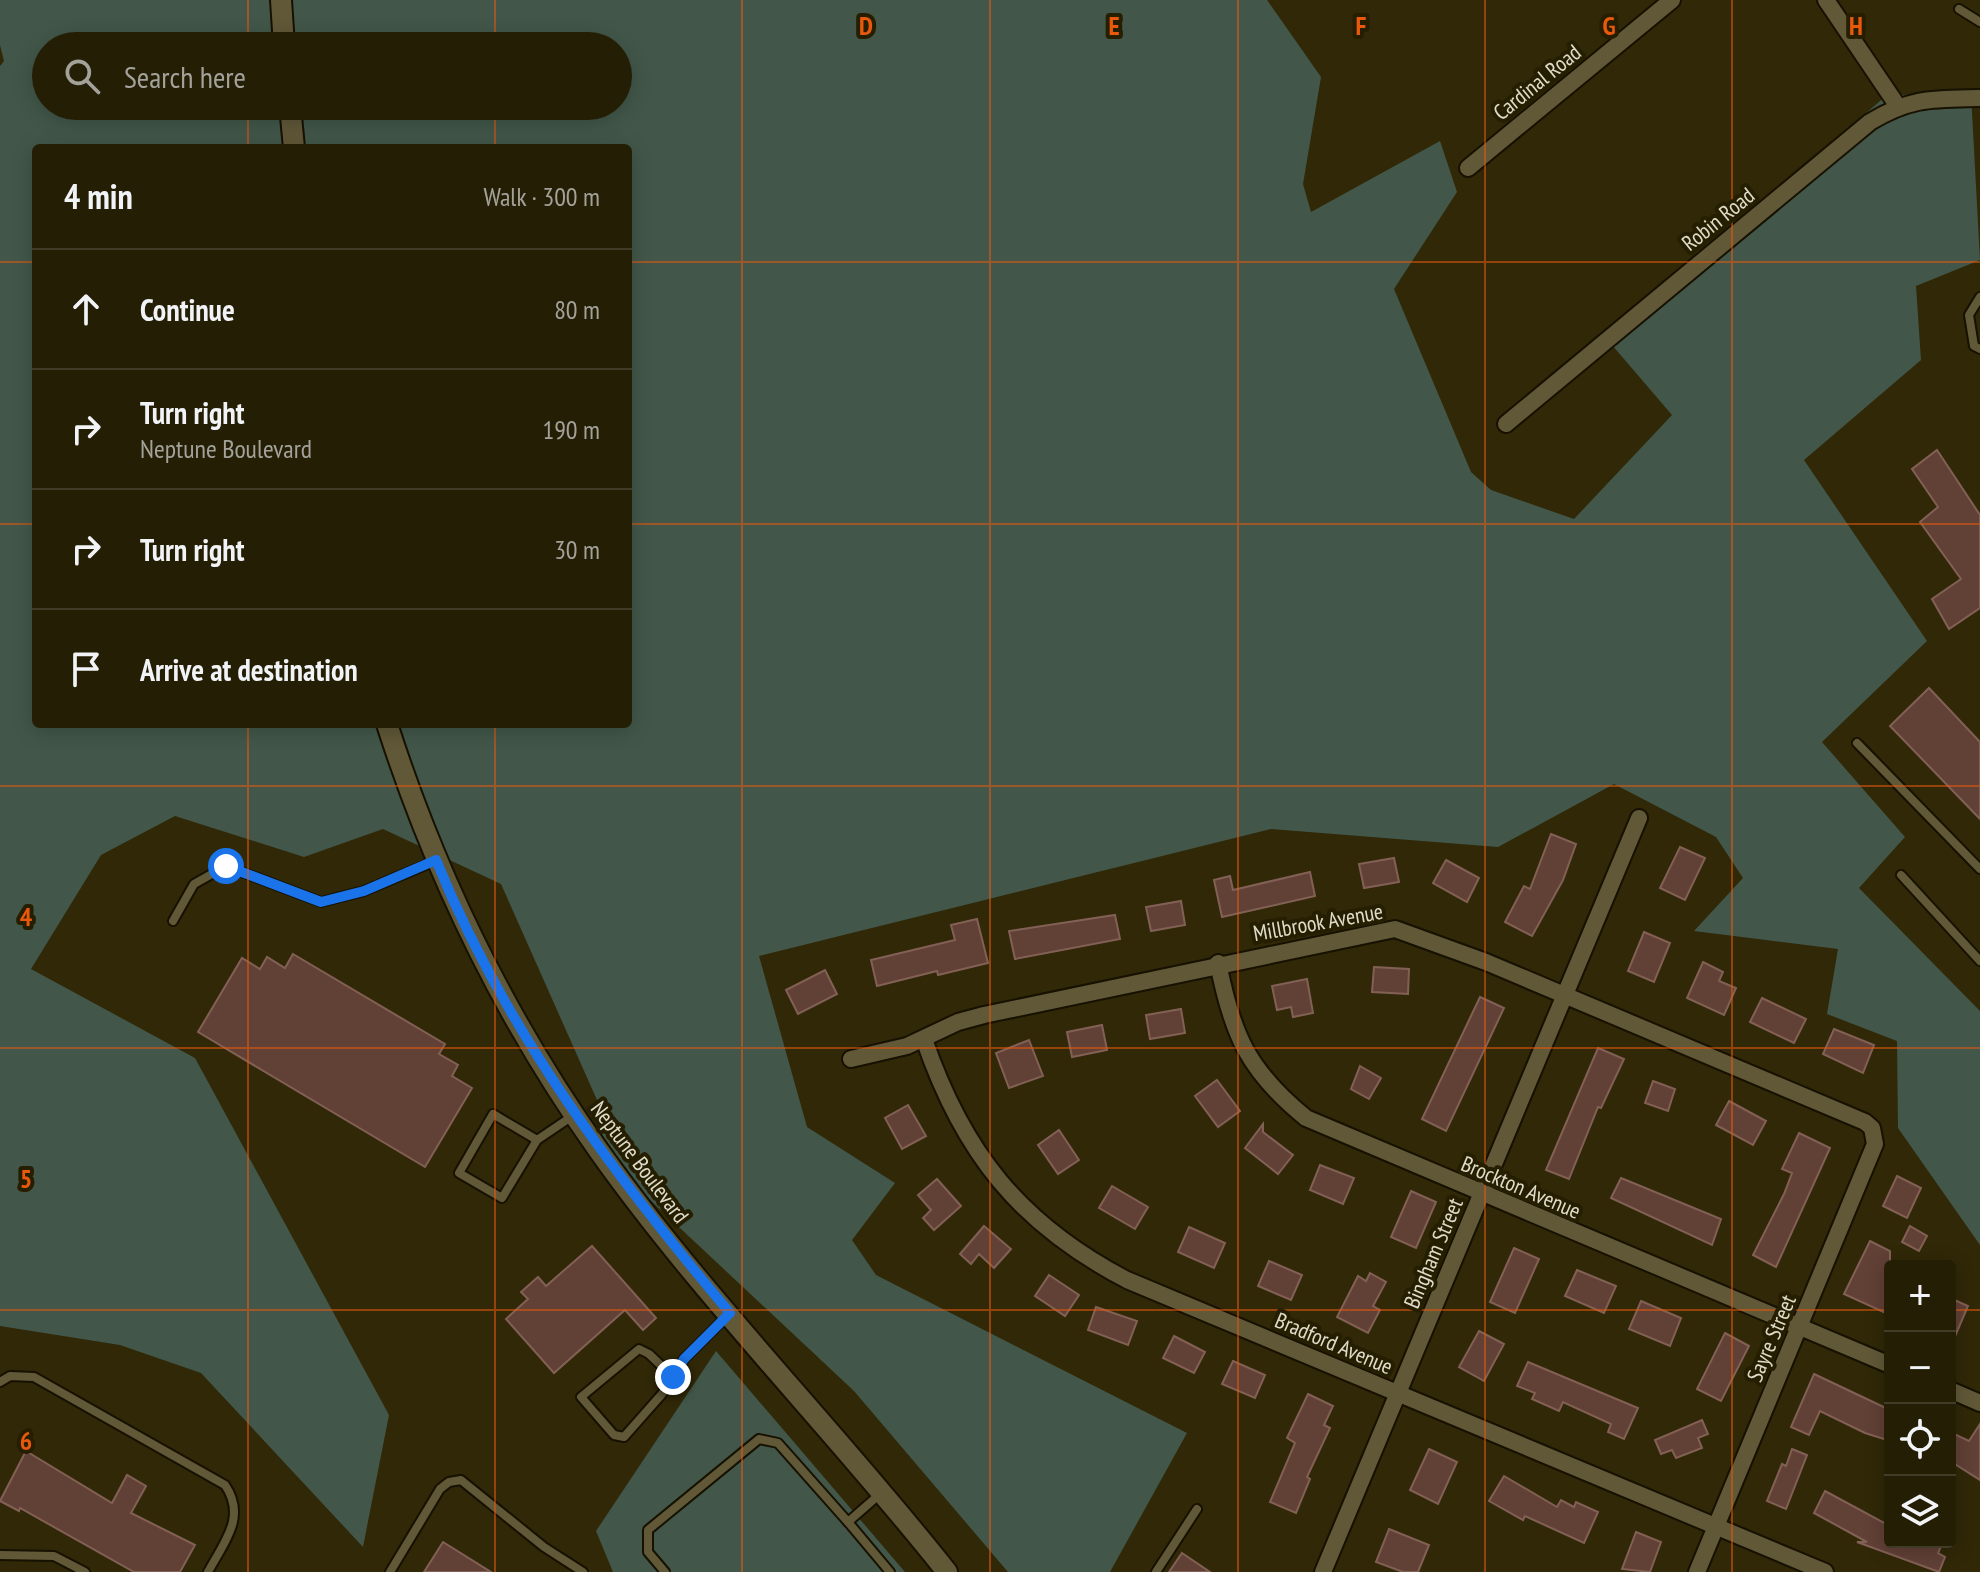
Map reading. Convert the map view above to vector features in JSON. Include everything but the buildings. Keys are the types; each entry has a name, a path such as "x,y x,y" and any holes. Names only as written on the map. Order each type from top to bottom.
{"street":[{"path":"281,0 283,32"},
{"name":"Cardinal Road","path":"1468,168 1672,0"},
{"path":"1826,0 1897,105"},
{"name":"Robin Road","path":"1506,424 1858,131 1897,105 1929,99 1979,101"},
{"path":"291,120 294,144"},
{"name":"Neptune Boulevard","path":"388,728 436,860 493,980 575,1115 644,1211 947,1572"},
{"name":"Bingham Street","path":"1323,1572 1639,818"},
{"name":"Millbrook Avenue","path":"851,1059 880,1054 924,1039 958,1022 984,1015 1218,963 1395,929 1411,932 1865,1122"},
{"name":"Brockton Avenue","path":"1218,963 1235,1033 1258,1071 1283,1099 1325,1129 1884,1362"},
{"name":"Bradford Avenue","path":"924,1039 953,1113 977,1153 1017,1203 1059,1240 1127,1280 1825,1572"},
{"name":"Sayre Street","path":"1697,1572 1875,1144 1872,1128 1865,1122"},
{"path":"1956,1393 1980,1403"}],"lane":[{"path":"1959,9 1980,22"},
{"path":"1980,297 1969,315 1974,346 1980,349"},
{"path":"1857,743 1980,869"},
{"path":"173,921 194,884 226,866 321,902 364,891 436,860"},
{"path":"1901,875 1980,961"},
{"path":"537,1140 493,1114 459,1173 502,1198 537,1140 575,1115"},
{"path":"673,1377 649,1354 639,1349 581,1397 618,1439 639,1422 673,1377 684,1359 730,1313"},
{"path":"0,1382 10,1376 34,1377 225,1485 235,1500 236,1513 208,1572"},
{"path":"665,1572 648,1552 648,1530 759,1439 778,1443 890,1572"},
{"path":"390,1572 440,1489 449,1482 461,1480 544,1547 583,1572"},
{"path":"848,1522 881,1494"},
{"path":"1156,1572 1197,1509"},
{"path":"0,1555 25,1552 54,1556 85,1572"}],"green space":[{"path":"0,0 1267,0 1321,77 1303,184 1311,212 1440,141 1457,192 1394,289 1471,472 1491,490 1574,519 1672,415 1606,338 1887,95 1971,94 1980,260 1916,286 1921,360 1804,460 1927,641 1822,742 1905,837 1859,888 1980,1011 1980,1245 1898,1128 1897,1041 1827,1014 1838,949 1694,931 1743,878 1716,837 1614,784 1498,847 1271,829 759,956 807,1127 895,1183 852,1240 876,1275 1187,1433 1110,1572 1008,1572 854,1391 586,1140 609,1127 501,884 383,829 304,857 175,816 101,855 31,969 195,1058 389,1415 363,1547 201,1373 120,1345 0,1326 0,66 4,61 0,45"},
{"path":"716,1351 905,1572 613,1572 596,1531"}],"route":[{"path":"226,866 277,888 321,902 364,891 436,860 493,980 558,1091 644,1211 730,1313 684,1359 673,1377"}]}
